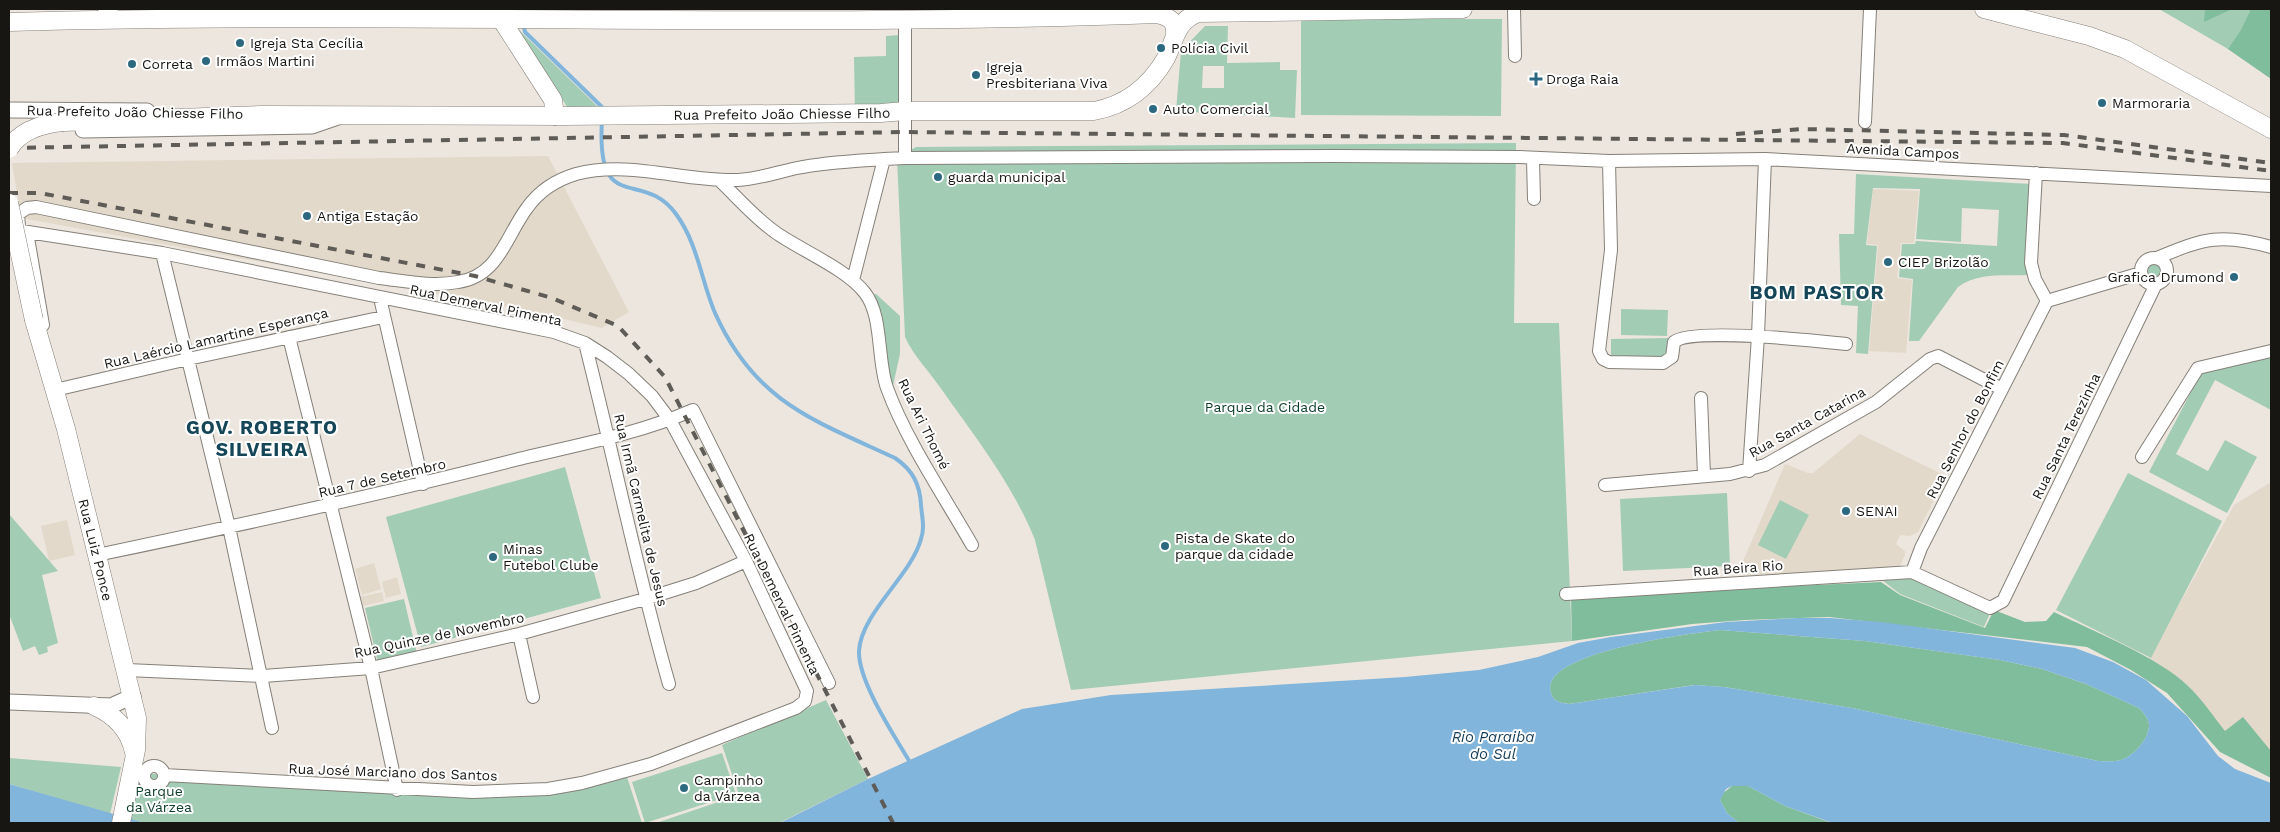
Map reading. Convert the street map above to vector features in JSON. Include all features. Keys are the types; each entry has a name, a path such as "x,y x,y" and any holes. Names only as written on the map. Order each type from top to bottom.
{"main road":[{"name":"Rua Prefeito João Chiesse Filho","path":"9,149 16,140 41,125 262,115 555,116 881,113 905,111 1094,111 1111,107 1129,99 1150,80 1166,57 1175,32 1185,20 1198,13 1259,10 1463,9"},
{"path":"1984,9 2089,36 2125,49 2271,129"},
{"path":"9,22 108,14 506,19 667,14 905,21 1162,11 1171,19 1176,27 1175,32"},
{"path":"506,19 553,100 555,116"},
{"name":"Rua Luiz Ponce","path":"9,203 34,320 55,390 135,702 138,735 121,823"},
{"path":"94,706 111,714 125,730 132,746 134,762"}],"street":[{"path":"1514,9 1515,56"},
{"path":"1865,122 1870,9"},
{"path":"18,230 18,214 24,209 36,207 379,278 441,284 460,282 488,269 504,251 526,209 534,198 550,185 564,178 606,170 637,170 720,180 740,180 829,162 905,158 903,132 905,111 905,21"},
{"name":"Rua Prefeito João Chiesse Filho","path":"9,110 243,112 262,115"},
{"path":"9,130 312,126 331,121 343,114"},
{"name":"Avenida Campos","path":"905,158 1334,156 1519,157 1533,160 1609,161 1765,159 2271,186"},
{"path":"1749,470 1758,336 1765,159"},
{"path":"852,280 884,160"},
{"path":"1533,160 1534,199"},
{"path":"1609,161 1611,250 1599,352 1603,359 1609,362 1663,363 1671,359 1674,342 1679,338 1758,336 1846,344"},
{"path":"2036,173 2031,263 2034,279 2047,301 2141,273"},
{"name":"Rua Ari Thomé","path":"720,180 773,231 852,280 864,292 873,309 881,364 887,388 972,545"},
{"name":"Rua Demerval Pimenta","path":"18,230 162,253 554,332 585,343 629,374 652,396 670,420 746,561 807,691"},
{"name":"Rua Luiz Ponce","path":"18,230 55,390"},
{"path":"2141,273 2146,261 2162,262 2185,247 2218,238 2232,238 2271,247"},
{"path":"162,253 229,527 272,728"},
{"path":"2141,273 2148,283 2156,284 2166,277 2162,262"},
{"name":"Rua Santa Terezinha","path":"1912,572 1990,608 2003,602 2156,284"},
{"path":"380,298 423,484"},
{"name":"Rua Senhor do Bonfim","path":"1912,572 1921,548 2047,301"},
{"name":"Rua Laércio Lamartine Esperança","path":"55,390 384,317"},
{"path":"289,337 371,668 398,790"},
{"name":"Rua Irmã Carmelita de Jesus","path":"585,343 609,436 645,599 670,684"},
{"path":"2142,457 2198,368 2271,351"},
{"name":"Rua Santa Catarina","path":"1605,486 1749,470 1779,458 1876,402 1935,358 1943,357 2002,389"},
{"path":"1701,398 1704,476"},
{"name":"Rua 7 de Setembro","path":"98,555 423,484 670,420 693,410 829,683"},
{"name":"Rua Quinze de Novembro","path":"127,670 262,676 371,668 519,634 645,599 696,582 746,561"},
{"name":"Rua Beira Rio","path":"1566,594 1912,572"},
{"path":"519,634 534,698"},
{"name":"Rua José Marciano dos Santos","path":"164,775 398,790 473,792 548,789 599,779 651,764 796,708 805,701 807,691"},
{"path":"9,702 116,706 135,702"}],"shaded area":[{"path":"187,9 447,9 186,13"},
{"path":"548,156 629,312 602,328 530,311 21,218 12,163"},
{"name":"CIEP Brizolão","path":"1873,189 1919,191 1914,243 1901,243 1897,278 1912,280 1906,353 1869,351 1878,245 1867,244"},
{"name":"SENAI","path":"1860,434 1946,476 1918,532 1910,536 1900,535 1896,544 1905,551 1905,555 1898,570 1737,575 1785,464 1808,473 1813,473"},
{"path":"2271,482 2271,763 2218,728 2147,663 2234,505"},
{"path":"67,520 75,555 49,561 41,526"},
{"path":"374,563 381,589 362,595 355,569"},
{"path":"397,577 401,594 386,598 382,582"},
{"path":"382,592 384,601 363,606 360,597"}],"green space":[{"path":"2159,9 2271,9 2271,79 2228,49"},
{"path":"2205,9 2232,9 2204,22"},
{"path":"2251,9 2271,9 2270,78 2228,49 2241,30"},
{"path":"1301,19 1502,19 1501,116 1301,115"},
{"path":"1205,26 1228,26 1227,63 1280,62 1280,70 1297,70 1295,118 1176,111 1181,51","holes":["1203,66 1224,66 1224,88 1202,88"]},
{"path":"519,30 599,108 569,110"},
{"path":"900,35 902,113 855,114 854,57 886,56 886,36"},
{"name":"Parque da Cidade","path":"1516,143 1514,323 1559,323 1572,641 1071,690 1035,540 1026,520 993,462 917,358 905,337 897,158 916,147"},
{"path":"1856,174 2031,184 2027,275 1982,277 1966,282 1958,287 1919,341 1909,341 1913,279 1899,277 1902,244 1915,244 1916,241 1997,246 1999,210 1962,208 1961,242 1916,239 1920,189 1873,188 1866,245 1877,246 1868,354 1856,353 1858,306 1841,305 1839,234 1854,234"},
{"path":"2154,260 2162,263 2165,271 2162,279 2154,282 2146,279 2143,271 2146,263"},
{"path":"876,294 900,316 900,354 892,390 869,296"},
{"path":"1621,309 1668,310 1667,336 1621,335"},
{"path":"1668,338 1668,358 1611,358 1611,339"},
{"path":"2271,354 2271,410 2215,380 2176,454 2208,471 2225,440 2257,457 2227,513 2149,472 2203,369"},
{"name":"Minas Futebol Clube","path":"565,467 601,598 421,647 386,517"},
{"path":"2128,473 2222,521 2151,658 2056,610"},
{"path":"1727,493 1730,566 1623,571 1620,499"},
{"path":"1780,500 1809,515 1786,559 1758,545"},
{"path":"9,514 58,571 42,575 58,643 47,647 48,652 39,655 35,646 23,651 9,614"},
{"path":"1908,577 1991,611 1984,627 1900,594 1882,580"},
{"path":"1881,582 1900,595 1985,628 1994,610 2025,622 2046,621 2054,612 2124,645 2160,665 2188,686 2225,731 2243,717 2271,751 2271,778 2220,752 2167,693 2131,670 2087,647 1829,617 1692,624 1572,641 1571,596"},
{"path":"404,599 417,654 378,663 365,608"},
{"path":"1720,630 1865,641 2000,660 2042,669 2086,684 2139,708 2148,720 2149,729 2140,746 2131,755 2121,760 2098,761 1852,708 1724,687 1694,685 1569,704 1558,701 1552,696 1553,679 1568,666 1591,656 1651,640"},
{"path":"826,700 868,779 779,823 656,823 739,795 722,745"},
{"name":"Campinho da Várzea","path":"722,753 736,794 645,823 632,782"},
{"path":"9,758 121,767 110,814 9,784"},
{"name":"Parque da Várzea","path":"140,773 473,795 626,774 642,823 145,823 130,819"},
{"path":"1732,786 1748,786 1785,806 1832,823 1739,823 1727,813 1720,800 1722,794"}],"water":[{"name":"Rio Paraiba do Sul","path":"1830,618 1881,622 2075,648 2113,662 2146,680 2187,716 2218,756 2235,769 2271,783 2271,823 1833,823 1785,806 1748,786 1732,786 1726,789 1720,800 1727,813 1739,823 780,823 868,779 1022,709 1111,695 1405,677 1479,670 1538,657 1578,643 1726,622","holes":["1720,630 1865,641 2000,660 2042,669 2086,684 2139,708 2145,715 2149,729 2140,746 2131,755 2121,760 2098,761 1852,708 1724,687 1695,685 1569,704 1556,700 1551,693 1553,679 1568,666 1620,647 1681,635"]},
{"path":"9,784 145,823 9,823"}],"waterway":[{"path":"523,23 525,32 603,110"},
{"path":"602,120 602,150 606,169 614,180 624,186 649,193 663,200 676,214 689,237 715,313 731,343 748,368 789,405 838,432 895,458 907,468 914,478 920,498 923,526 921,539 916,553 868,623 859,651 860,664 871,694 911,764"}],"railway":[{"path":"1736,134 1802,129 2064,135 2271,163"},
{"path":"9,148 903,132 2063,143 2271,171"},
{"path":"9,193 40,193 475,276 552,298 618,326 665,377 893,823"}],"place":[{"name":"Igreja Sta Cecília","path":"240,43"},
{"name":"Polícia Civil","path":"1161,48"},
{"name":"Irmãos Martini","path":"206,61"},
{"name":"Correta","path":"132,64"},
{"name":"Igreja Presbiteriana Viva","path":"976,75"},
{"name":"Droga Raia","path":"1536,79"},
{"name":"Marmoraria","path":"2102,103"},
{"name":"Auto Comercial","path":"1153,109"},
{"name":"guarda municipal","path":"938,177"},
{"name":"Antiga Estação","path":"307,216"},
{"name":"CIEP Brizolão","path":"1888,262"},
{"name":"Grafica Drumond","path":"2234,277"},
{"name":"SENAI","path":"1846,511"},
{"name":"Pista de Skate do parque da cidade","path":"1165,546"},
{"name":"Minas Futebol Clube","path":"493,557"},
{"name":"Campinho da Várzea","path":"684,788"}],"district":[{"name":"BOM PASTOR","path":"1817,292"},
{"name":"GOV. ROBERTO SILVEIRA","path":"262,438"}]}
